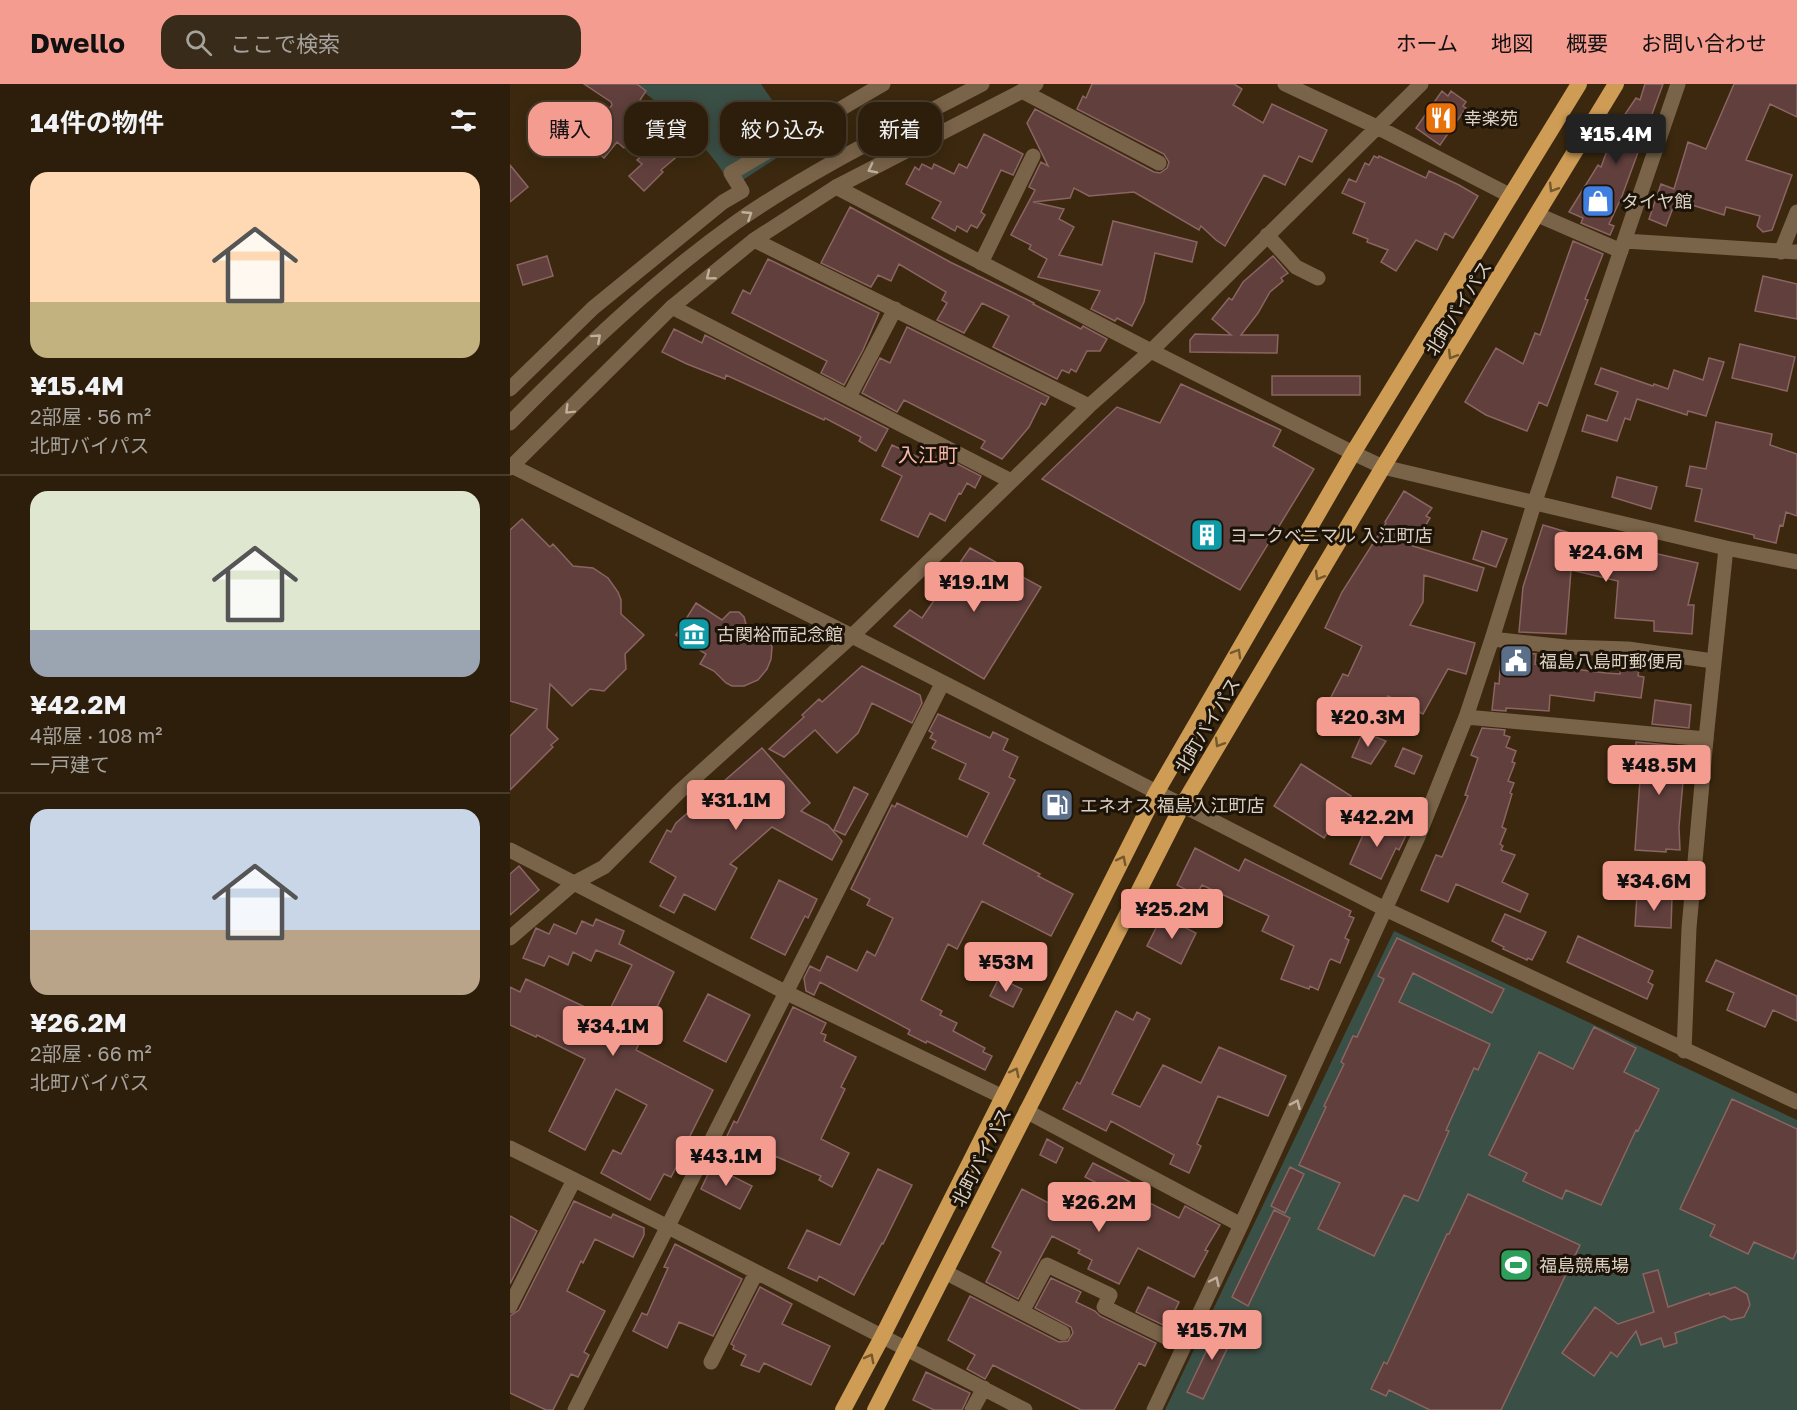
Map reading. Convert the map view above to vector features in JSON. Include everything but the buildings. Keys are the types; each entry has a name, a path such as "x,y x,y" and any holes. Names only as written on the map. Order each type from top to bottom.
{"highway":[{"name":"北町バイパス","path":"843,1410 1156,793 1353,453 1579,84"},
{"name":"北町バイパス","path":"875,1410 1182,806 1383,467 1616,84"}],"street":[{"path":"510,389 593,308 723,202 742,191 730,173 883,84"},
{"path":"510,423 561,370 673,270 735,223 806,178 982,84"},
{"path":"1036,84 836,187 754,240 672,307 511,466 852,636 1385,909 1797,1102"},
{"path":"1285,84 1511,196"},
{"path":"510,938 574,883 604,867 679,792 852,636 1089,406 1151,351 1421,84"},
{"path":"1154,1410 1418,837 1466,717 1533,504 1678,84"},
{"path":"1022,91 1159,163"},
{"path":"981,263 1033,156"},
{"path":"836,187 1151,351 1383,467 1533,504 1797,562"},
{"path":"1781,252 1797,212"},
{"path":"1538,214 1623,246 1797,252"},
{"path":"1267,236 1296,267 1318,278"},
{"path":"754,240 1089,406"},
{"path":"672,307 1011,481"},
{"path":"849,397 895,309"},
{"path":"1684,1051 1689,928 1713,661 1726,548"},
{"path":"1492,639 1566,647 1628,649 1713,661"},
{"path":"575,1410 942,684"},
{"path":"1466,717 1706,739"},
{"path":"510,850 785,992 1003,1097"},
{"path":"1026,1111 1241,1225"},
{"path":"510,1148 667,1225 1025,1410"},
{"path":"510,1306 574,1180"},
{"path":"1022,1312 1047,1265 1110,1295 1104,1307 1184,1346"},
{"path":"945,1272 1063,1334"},
{"path":"711,1362 756,1273"},
{"path":"972,1410 984,1388"}],"green space":[{"path":"633,84 761,84 773,102 720,102 720,156 780,156 732,187 708,152 708,102 656,102"},
{"name":"福島競馬場","path":"1394,931 1797,1120 1797,1410 1165,1410"}],"place":[{"name":"幸楽苑","path":"1441,118"},
{"name":"タイヤ館","path":"1598,201"},
{"name":"ヨークベニマル 入江町店","path":"1207,535"},
{"name":"古関裕而記念館","path":"694,634"},
{"name":"福島八島町郵便局","path":"1516,661"},
{"name":"エネオス 福島入江町店","path":"1057,805"},
{"name":"福島競馬場","path":"1516,1265"}],"district":[{"name":"入江町","path":"928,454"}]}
